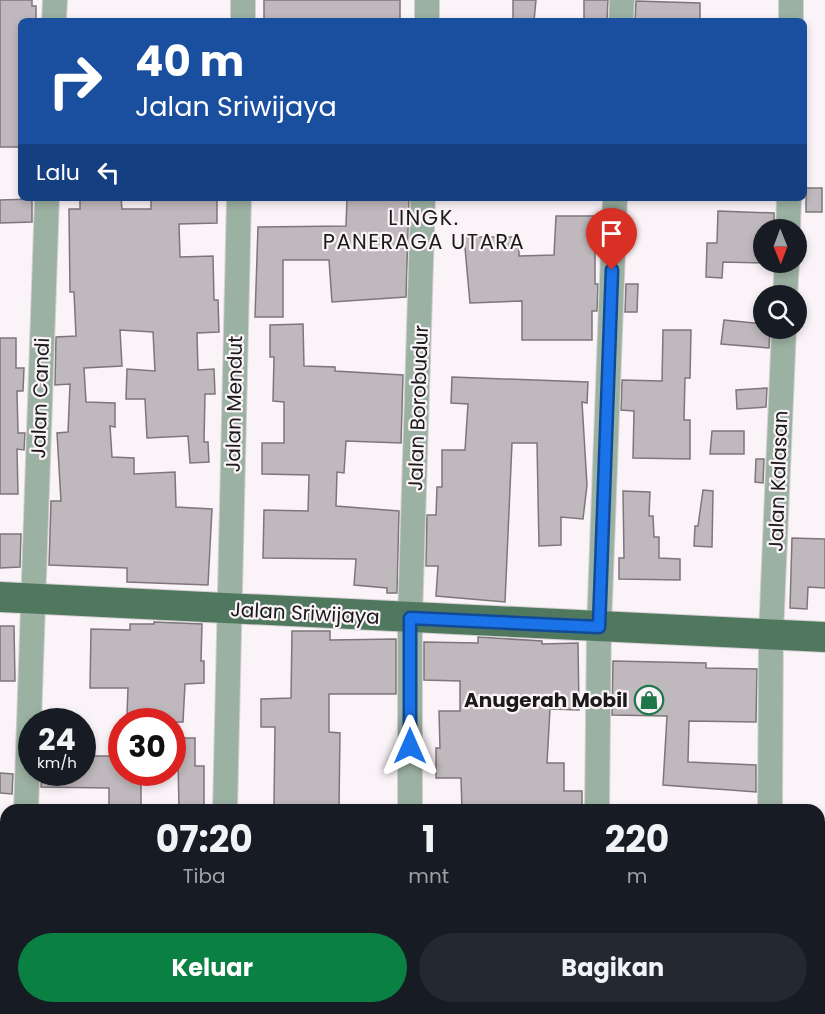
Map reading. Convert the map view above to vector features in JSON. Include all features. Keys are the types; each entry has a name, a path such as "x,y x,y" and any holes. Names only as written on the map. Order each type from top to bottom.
{"main road":[{"name":"Jalan Sriwijaya","path":"0,597 825,637"}],"street":[{"path":"54,18 55,0"},
{"path":"243,0 243,18"},
{"path":"427,18 428,0"},
{"path":"621,18 622,0"},
{"path":"791,0 791,18"},
{"name":"Jalan Candi","path":"26,804 47,201"},
{"name":"Jalan Mendut","path":"225,804 239,201"},
{"name":"Jalan Borobudur","path":"410,804 410,618 423,201"},
{"path":"597,804 599,627 615,201"},
{"path":"788,219 789,201"},
{"name":"Jalan Kalasan","path":"770,804 771,634 784,339"}],"building":[{"path":"0,0 32,0 32,6 36,6 36,18 18,18 18,147 0,147"},
{"path":"264,0 400,0 400,18 264,18"},
{"path":"513,0 536,0 534,18 513,18"},
{"path":"584,0 608,0 607,18 584,18"},
{"path":"636,1 700,3 700,18 635,18"},
{"path":"807,188 822,188 822,212 806,212"},
{"path":"0,200 32,201 32,222 0,223"},
{"path":"80,201 121,201 122,209 151,209 151,201 217,201 217,223 179,224 180,257 213,256 214,300 218,300 219,332 197,333 198,370 214,369 215,394 205,394 204,442 208,442 209,462 190,463 188,436 147,438 145,399 126,399 127,369 155,371 153,332 120,330 122,366 84,368 86,402 115,403 115,427 110,426 112,457 134,458 134,474 175,472 176,507 212,509 208,585 127,582 127,568 49,565 51,501 61,501 57,433 68,432 70,384 55,385 56,337 76,336 74,292 70,292 69,209 80,209"},
{"path":"347,201 409,201 406,297 332,302 329,260 283,260 283,317 255,317 258,227 346,226"},
{"path":"718,211 774,213 774,219 753,219 753,263 723,262 722,278 706,277 707,243 717,243"},
{"path":"556,216 595,216 595,284 598,284 597,311 592,311 592,340 522,340 522,301 470,303 464,237 519,237 519,256 554,255"},
{"path":"626,284 638,284 637,312 625,312"},
{"path":"724,320 753,323 753,339 769,339 769,348 721,344"},
{"path":"303,324 304,366 335,367 335,371 403,375 401,443 346,441 344,473 337,472 336,506 399,511 397,593 387,593 387,588 354,585 356,559 263,558 264,510 308,511 309,475 262,474 262,443 284,443 284,402 273,401 274,357 270,357 270,325"},
{"path":"663,330 691,330 690,378 685,378 684,420 690,420 690,459 633,458 634,411 621,410 622,380 662,381"},
{"path":"0,338 16,338 16,368 24,368 23,391 17,391 18,433 25,433 24,450 17,449 18,494 0,494"},
{"path":"452,377 588,382 587,403 582,402 587,485 583,519 561,517 561,545 539,546 537,443 512,443 505,602 436,596 438,566 426,566 427,515 436,515 437,487 442,487 442,450 465,450 468,404 451,403"},
{"path":"767,388 766,407 737,409 736,390"},
{"path":"712,431 744,431 744,454 710,454"},
{"path":"756,459 764,459 763,483 755,482"},
{"path":"703,490 713,491 712,547 694,546 695,526 698,526"},
{"path":"623,491 650,492 649,516 653,516 654,537 659,537 659,558 680,559 680,580 619,579 619,558 624,558"},
{"path":"0,534 21,534 20,567 0,568"},
{"path":"792,538 825,539 825,588 808,587 807,609 790,608"},
{"path":"154,622 202,624 201,661 204,661 204,683 185,684 184,708 127,708 128,688 90,688 91,629 130,630 130,624 154,624"},
{"path":"0,626 14,626 15,681 0,681"},
{"path":"292,631 330,631 330,640 396,639 396,694 329,694 329,732 340,733 339,804 274,804 275,727 261,727 261,699 291,698"},
{"path":"478,637 542,641 542,644 578,643 579,710 550,709 547,763 564,763 564,791 582,791 582,804 462,804 461,778 436,778 436,748 440,748 439,711 460,711 460,681 424,680 424,642 478,643"},
{"path":"613,661 706,663 706,668 757,669 756,722 689,721 688,762 756,765 756,792 663,785 667,716 612,715"},
{"path":"186,738 195,738 195,766 204,766 204,804 179,804 179,786 186,786"},
{"path":"96,756 108,756 108,786 141,786 141,804 109,804 109,788 41,787 96,786"},
{"path":"0,773 13,774 12,794 0,793"}],"place":[{"name":"Anugerah Mobil","path":"649,700"}],"district":[{"name":"LINGK. PANERAGA UTARA","path":"424,230"}],"route":[{"path":"410,746 410,618 599,627 612,270"}]}
